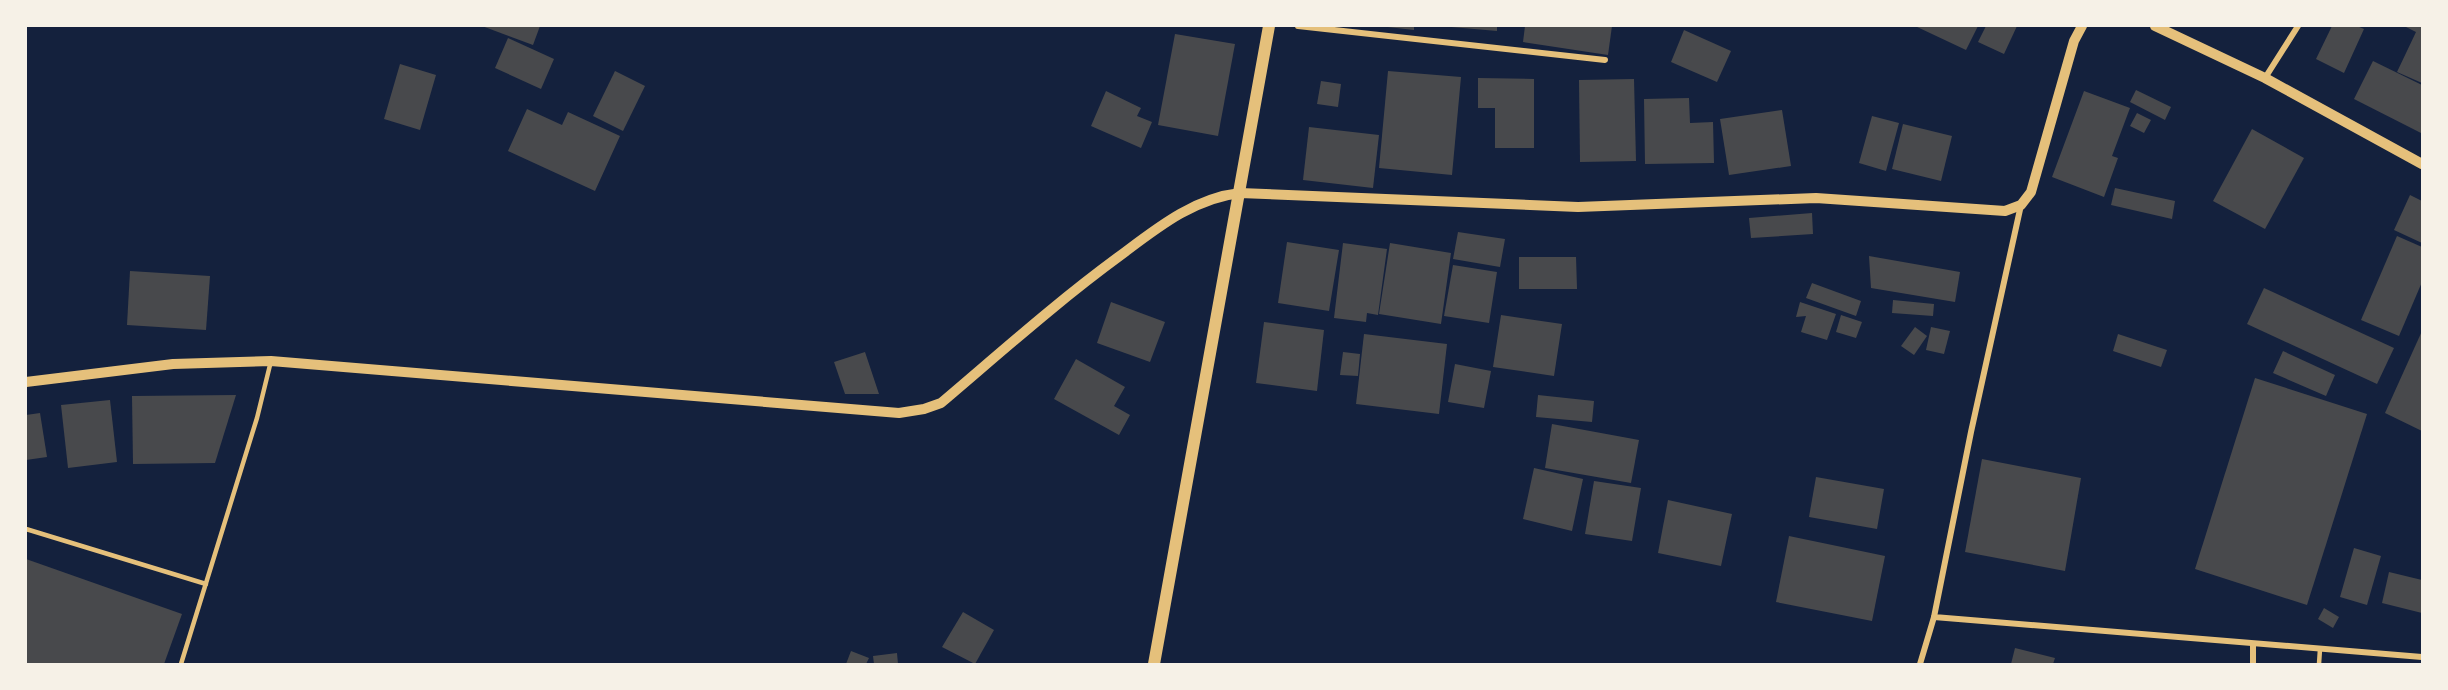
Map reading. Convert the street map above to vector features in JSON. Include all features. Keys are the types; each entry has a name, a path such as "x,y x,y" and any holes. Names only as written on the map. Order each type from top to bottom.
{"main road":[{"path":"1154,664 1269,26"}],"street":[{"path":"1298,26 1605,60"},
{"path":"2155,26 2265,78 2422,165"},
{"path":"2265,78 2298,26"},
{"path":"1920,664 1934,617 1973,421 2021,205 2031,192 2079,28"},
{"path":"26,382 173,364 271,361 899,413 924,410 941,404 1084,282 1162,224 1212,198 1240,193 1558,207 1815,198 2006,210 2021,205"},
{"path":"1934,617 2422,657"},
{"path":"2253,644 2253,664"}],"lane":[{"path":"181,664 257,418 271,361"},
{"path":"26,529 206,584"},
{"path":"2319,664 2320,649"}],"building":[{"path":"482,26 540,26 533,45"},
{"path":"1379,26 1414,26 1414,30"},
{"path":"1440,26 1497,26 1497,31"},
{"path":"1525,26 1612,26 1608,55 1523,42"},
{"path":"1915,26 1978,26 1966,50"},
{"path":"1986,26 2017,26 2004,54 1978,42"},
{"path":"2332,26 2357,26 2364,29 2344,73 2316,59"},
{"path":"2404,26 2422,26 2422,83 2397,72 2416,32"},
{"path":"1684,30 1731,51 1717,82 1671,62"},
{"path":"1175,34 1235,44 1218,136 1158,125"},
{"path":"508,38 554,59 541,89 495,68"},
{"path":"2373,61 2422,85 2421,133 2354,99"},
{"path":"400,64 436,75 420,130 384,119"},
{"path":"615,71 645,86 623,131 593,116"},
{"path":"1388,71 1461,77 1452,175 1379,168"},
{"path":"1478,78 1534,79 1534,148 1495,148 1495,108 1478,108"},
{"path":"1634,79 1636,161 1580,162 1579,80"},
{"path":"1321,81 1341,84 1338,107 1317,104"},
{"path":"2136,90 2171,107 2165,120 2130,102"},
{"path":"1106,91 1141,108 1137,116 1152,122 1141,148 1091,126"},
{"path":"2084,91 2130,108 2112,156 2118,158 2104,197 2052,177"},
{"path":"1689,98 1690,123 1713,122 1714,163 1645,164 1644,99"},
{"path":"527,109 562,125 568,112 620,136 595,191 508,151"},
{"path":"1782,110 1791,166 1729,175 1720,119"},
{"path":"2137,113 2151,120 2144,133 2130,126"},
{"path":"1872,116 1899,123 1886,171 1859,163"},
{"path":"1903,124 1952,136 1941,181 1892,169"},
{"path":"1309,127 1379,135 1373,188 1303,180"},
{"path":"2252,129 2304,158 2265,229 2213,201"},
{"path":"2115,188 2175,201 2172,219 2111,205"},
{"path":"2410,195 2422,201 2422,243 2394,230"},
{"path":"1812,213 1813,234 1751,238 1749,218"},
{"path":"1458,232 1505,239 1500,267 1453,259"},
{"path":"2397,236 2422,247 2422,282 2399,336 2361,320"},
{"path":"1287,242 1339,250 1329,311 1278,303"},
{"path":"1343,243 1387,249 1378,315 1367,313 1366,322 1334,318"},
{"path":"1390,243 1451,253 1441,324 1379,314"},
{"path":"1869,256 1960,272 1955,302 1871,288"},
{"path":"1519,257 1576,257 1577,289 1519,289"},
{"path":"1453,265 1497,272 1489,323 1444,316"},
{"path":"130,271 210,276 206,330 127,325"},
{"path":"1812,283 1861,301 1856,316 1806,298"},
{"path":"2264,288 2394,348 2377,384 2247,324"},
{"path":"1893,300 1934,304 1933,316 1892,313"},
{"path":"1111,302 1165,322 1150,362 1097,343"},
{"path":"1800,302 1836,314 1827,340 1801,332 1806,316 1796,317"},
{"path":"1501,315 1562,324 1554,376 1493,367"},
{"path":"1841,315 1862,322 1856,338 1836,332"},
{"path":"1264,322 1324,330 1317,391 1256,383"},
{"path":"1915,327 1927,336 1914,355 1901,346"},
{"path":"1931,327 1950,331 1944,354 1926,350"},
{"path":"2422,331 2422,431 2385,413"},
{"path":"1364,334 1447,344 1439,414 1356,404"},
{"path":"2118,334 2167,350 2161,367 2113,351"},
{"path":"2283,351 2335,375 2326,396 2273,373"},
{"path":"865,352 879,394 845,394 834,362"},
{"path":"1343,352 1360,354 1358,376 1340,375"},
{"path":"1076,359 1125,387 1114,406 1130,415 1119,435 1054,399"},
{"path":"1455,364 1491,371 1484,408 1448,402"},
{"path":"2255,378 2367,414 2307,605 2195,569"},
{"path":"236,395 215,463 133,464 132,396"},
{"path":"1538,395 1594,401 1592,422 1536,417"},
{"path":"110,400 117,462 68,468 61,405"},
{"path":"40,413 47,457 26,460 26,415"},
{"path":"1552,424 1639,440 1631,483 1545,468"},
{"path":"1982,459 2081,478 2065,571 1965,552"},
{"path":"1534,468 1583,479 1572,531 1523,519"},
{"path":"1816,477 1884,489 1877,529 1809,517"},
{"path":"1594,481 1641,488 1632,541 1585,534"},
{"path":"1668,500 1732,514 1721,566 1658,553"},
{"path":"1789,536 1885,556 1872,621 1776,602"},
{"path":"2354,548 2381,556 2367,605 2340,597"},
{"path":"26,559 182,614 164,664 26,664"},
{"path":"2389,572 2422,580 2422,613 2382,603"},
{"path":"2324,608 2339,617 2333,628 2318,619"},
{"path":"963,612 994,630 975,664 942,647"},
{"path":"2015,648 2055,658 2053,664 2011,664"},
{"path":"851,651 869,658 866,664 846,664"},
{"path":"897,653 898,664 874,664 873,656"}]}
